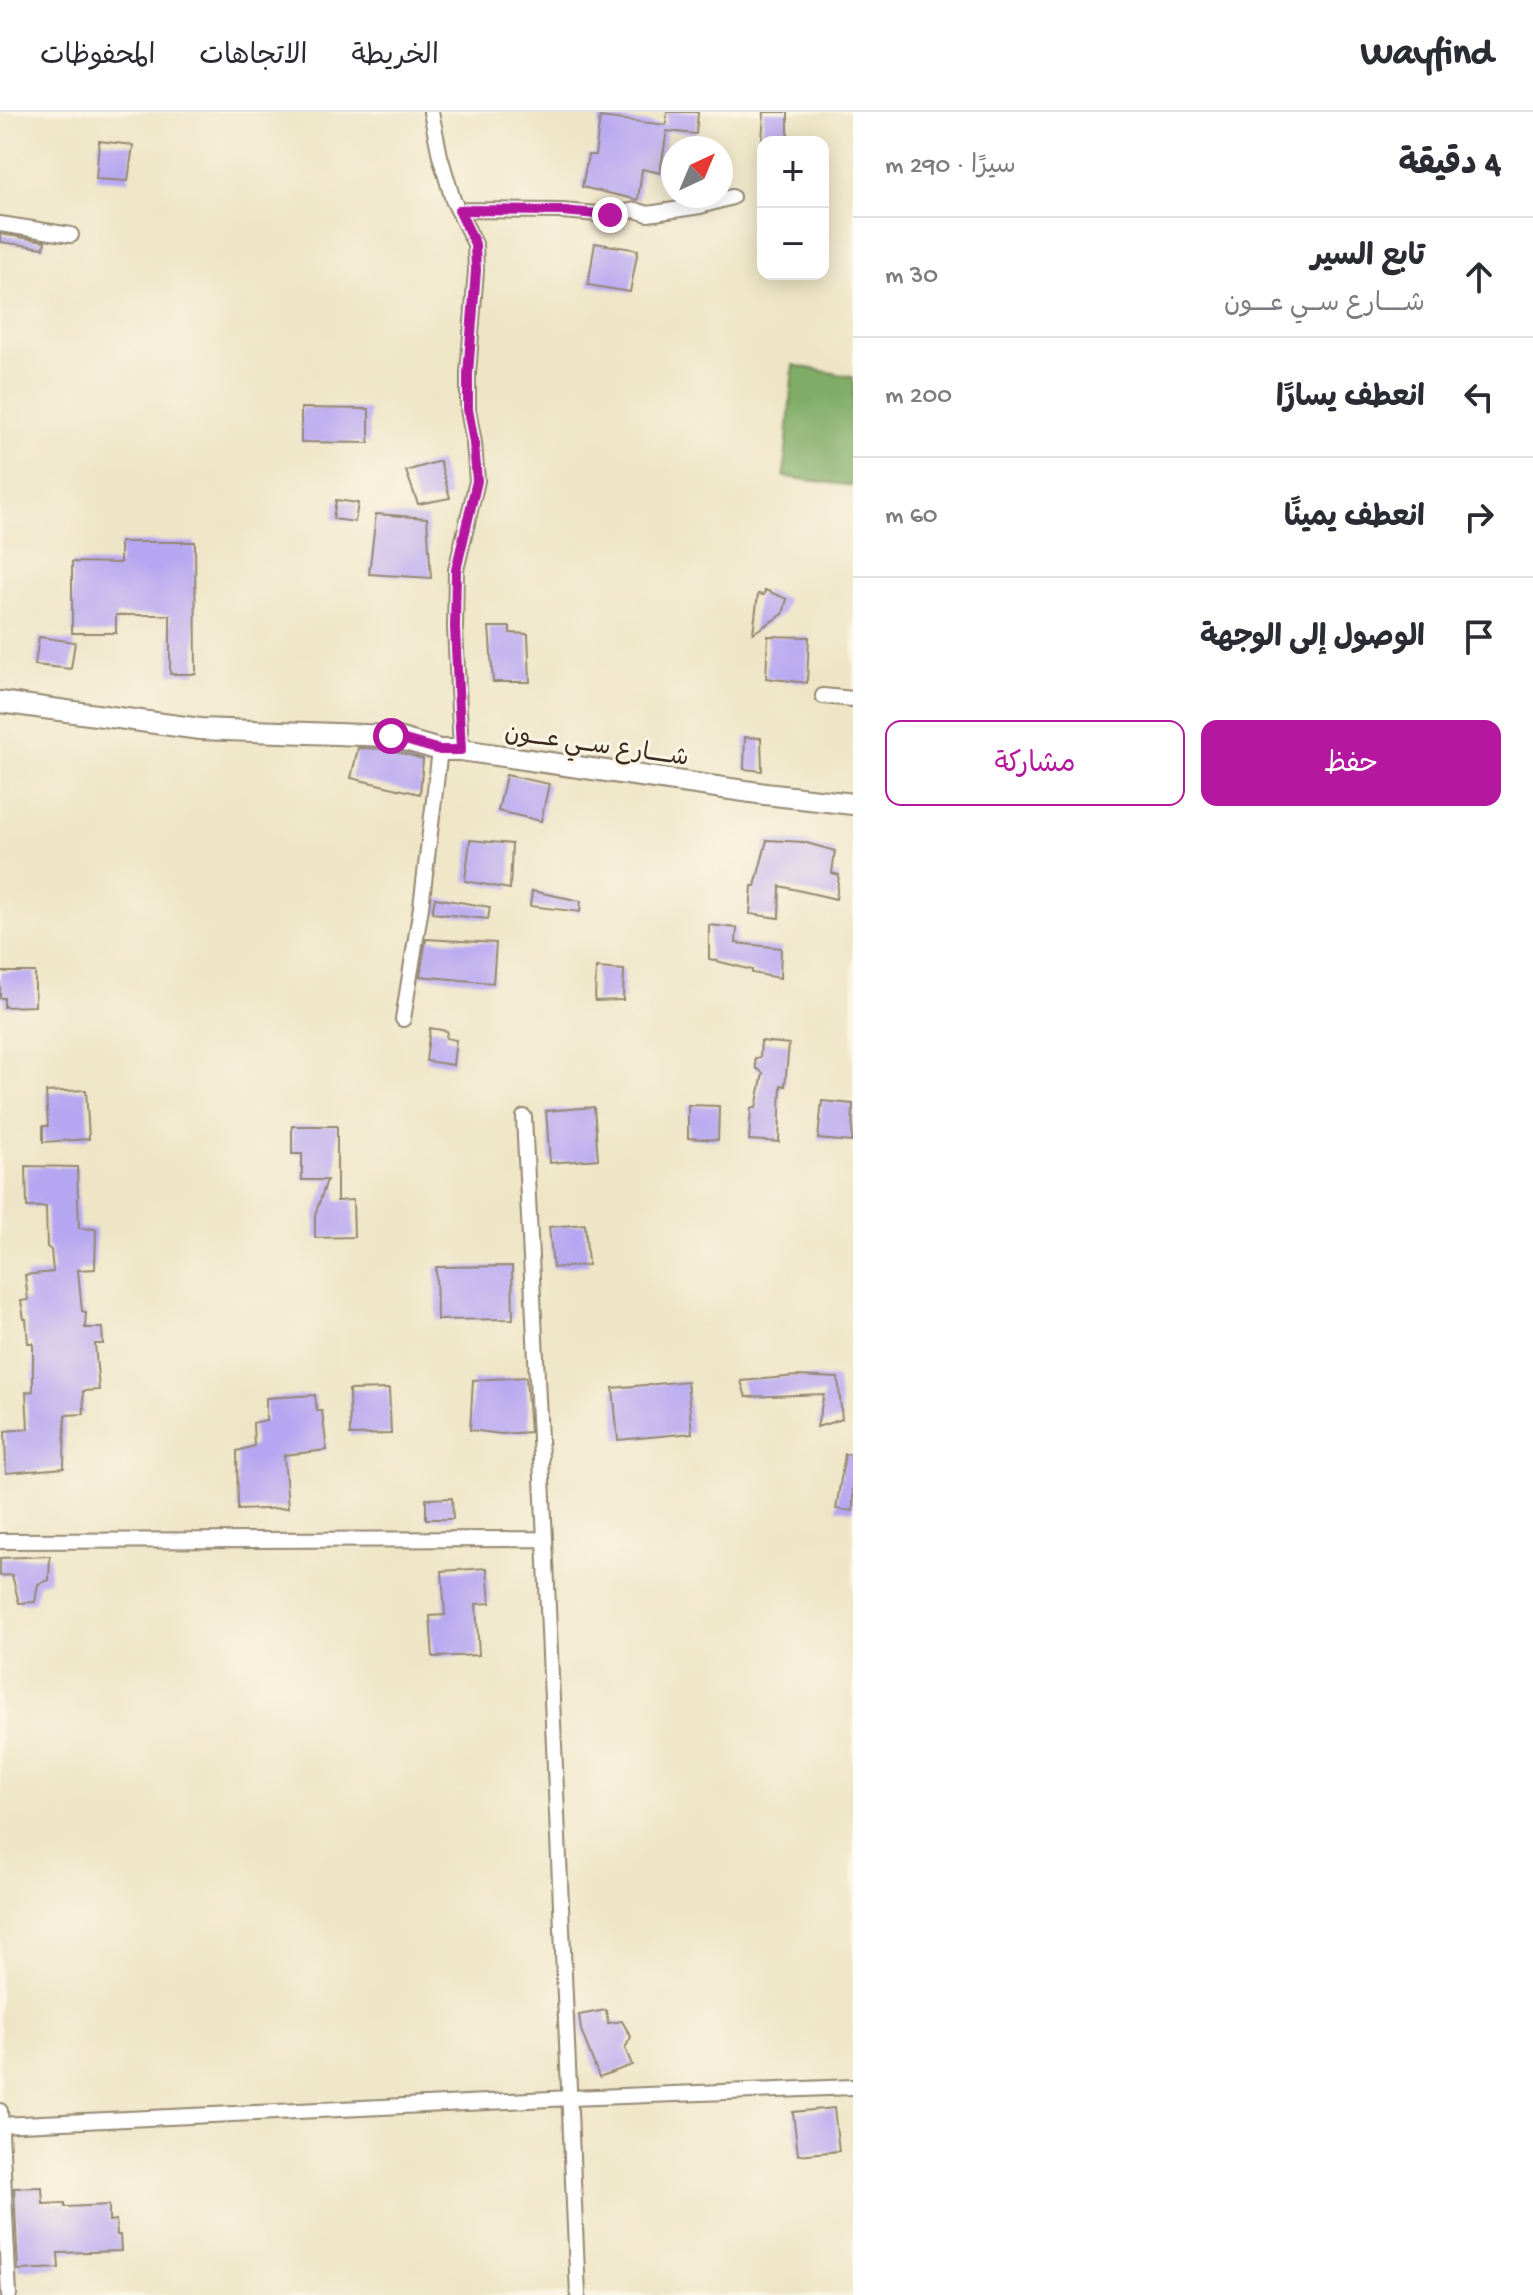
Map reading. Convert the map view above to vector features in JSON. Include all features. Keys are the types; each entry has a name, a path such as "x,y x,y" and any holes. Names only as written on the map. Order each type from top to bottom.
{"street":[{"path":"403,1019 451,750 456,570 477,481 468,409 475,244 453,200 431,112"},
{"path":"459,210 562,211 610,215 635,210 648,214 687,208"},
{"path":"0,224 71,235"},
{"path":"823,696 853,699"},
{"name":"شــــارع ســي عـــون","path":"0,702 200,729 391,736 451,750 853,804"},
{"path":"524,1117 578,2295"},
{"path":"0,1541 545,1539"},
{"path":"0,2125 853,2087"},
{"path":"0,2111 9,2295"}],"green space":[{"path":"793,365 853,377 853,486 784,477"}],"building":[{"path":"667,112 698,112 696,134 667,131 666,136 661,136 660,173 642,169 638,200 582,187 588,155 595,155 600,117 666,125"},
{"path":"764,112 788,112 788,136 762,136"},
{"path":"99,141 133,145 128,181 96,179"},
{"path":"0,234 45,241 44,248 0,242"},
{"path":"595,243 638,250 630,292 588,285"},
{"path":"301,408 369,409 369,443 301,442"},
{"path":"440,461 450,498 418,504 406,471"},
{"path":"336,500 358,503 355,522 333,519"},
{"path":"376,514 427,518 431,578 369,574"},
{"path":"120,542 195,542 196,674 170,674 170,615 116,615 116,633 72,633 72,562 120,563"},
{"path":"765,590 787,599 783,614 753,633 758,594 764,595"},
{"path":"489,627 510,627 510,633 528,634 530,682 493,682"},
{"path":"768,636 809,637 807,683 766,678"},
{"path":"39,637 75,642 71,669 35,665"},
{"path":"745,737 761,738 762,771 744,769"},
{"path":"358,748 387,749 423,759 420,794 351,778"},
{"path":"506,775 549,784 541,821 498,811"},
{"path":"470,840 512,844 510,889 465,881"},
{"path":"767,840 803,842 835,851 832,873 839,875 836,899 780,886 779,918 750,914 752,886 755,886"},
{"path":"532,891 581,901 580,912 530,906"},
{"path":"435,898 490,907 488,919 432,913"},
{"path":"709,925 737,928 736,943 781,948 780,978 752,973 752,970 709,959"},
{"path":"426,939 496,943 493,983 420,976"},
{"path":"596,968 624,970 623,1000 595,1001"},
{"path":"0,972 35,972 35,1006 4,1007 4,998 0,998"},
{"path":"430,1028 447,1031 446,1038 456,1040 453,1065 426,1061"},
{"path":"761,1041 789,1044 785,1086 781,1085 779,1142 749,1140 751,1108 756,1108 763,1073 756,1068 755,1059 760,1057"},
{"path":"86,1090 89,1139 43,1142 43,1126 48,1126 46,1092"},
{"path":"822,1101 853,1104 852,1142 818,1139"},
{"path":"688,1105 719,1106 718,1140 688,1138"},
{"path":"594,1107 598,1159 550,1163 546,1111"},
{"path":"292,1126 337,1126 337,1201 353,1200 354,1237 315,1238 315,1215 327,1180 302,1180 302,1154 292,1154"},
{"path":"26,1166 77,1167 79,1228 96,1229 95,1269 78,1270 82,1311 86,1312 85,1328 102,1328 103,1344 95,1344 99,1390 83,1391 84,1414 65,1415 64,1468 6,1473 5,1431 28,1429 26,1392 33,1391 33,1343 28,1343 21,1301 28,1300 25,1275 53,1272 51,1250 47,1247 46,1207 27,1207"},
{"path":"585,1224 588,1265 553,1268 549,1227"},
{"path":"512,1266 513,1319 437,1320 436,1267"},
{"path":"797,1376 838,1378 842,1419 817,1427 824,1394 746,1397 741,1381"},
{"path":"526,1377 530,1432 501,1434 470,1430 473,1380"},
{"path":"687,1381 692,1433 618,1440 613,1388"},
{"path":"389,1389 391,1434 350,1435 349,1390"},
{"path":"315,1395 317,1411 322,1411 327,1450 284,1455 288,1508 238,1510 237,1451 254,1446 253,1423 266,1420 266,1398"},
{"path":"845,1454 853,1455 853,1511 836,1509"},
{"path":"452,1498 453,1519 426,1519 426,1499"},
{"path":"50,1556 49,1580 38,1584 35,1602 19,1603 12,1575 0,1576 0,1558"},
{"path":"487,1568 490,1603 476,1604 479,1655 433,1657 430,1616 445,1615 442,1571"},
{"path":"606,2010 608,2023 622,2021 631,2037 625,2048 632,2065 599,2077 581,2030 579,2015"},
{"path":"834,2108 839,2151 798,2155 793,2112"},
{"path":"42,2187 43,2204 65,2203 65,2207 109,2205 109,2221 116,2220 121,2251 58,2253 59,2268 18,2270 14,2188"}],"route":[{"path":"391,736 440,750 461,750 455,628 456,570 477,481 468,409 475,244 459,210 562,211 610,215"}]}
